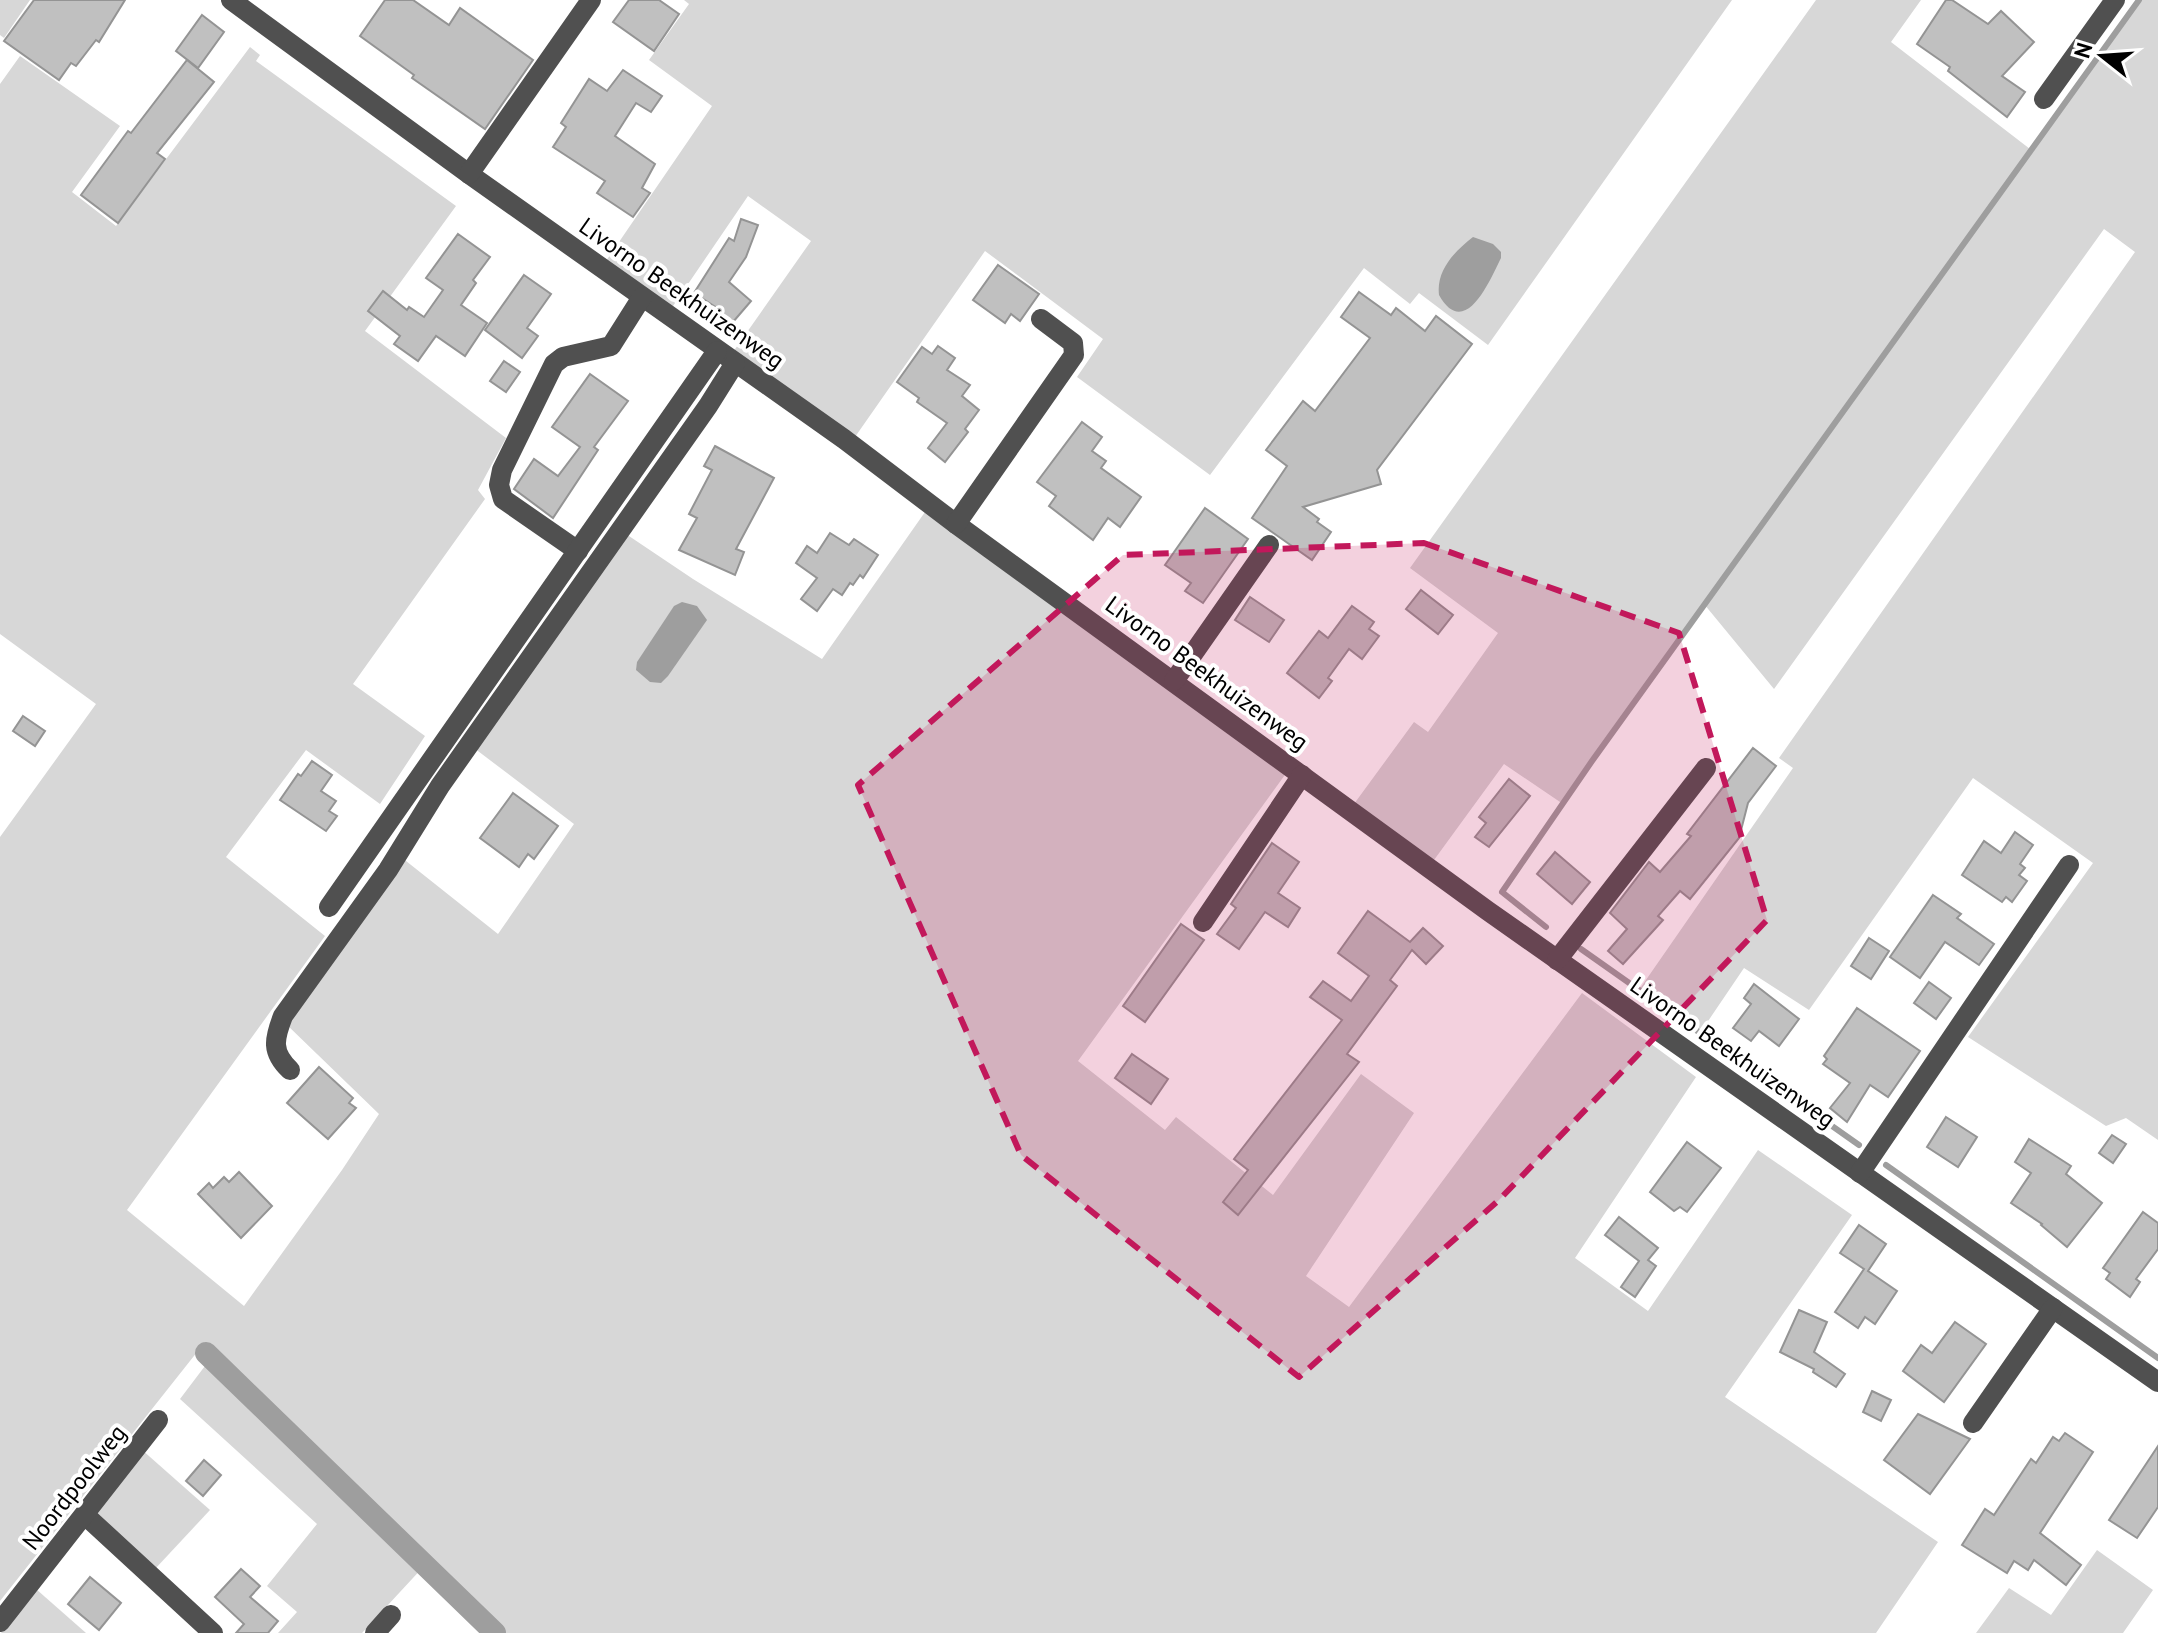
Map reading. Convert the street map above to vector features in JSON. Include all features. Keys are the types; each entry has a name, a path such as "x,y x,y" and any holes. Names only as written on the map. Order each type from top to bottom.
{"street":[{"name":"Livorno Beekhuizenweg","path":"231,0 469,174 844,439 956,524 1557,960 2158,1382"},
{"path":"469,174 591,0"},
{"path":"2044,99 2115,0"},
{"path":"578,551 503,499 499,485 502,470 554,364 563,357 611,346 642,297"},
{"path":"956,524 1074,355 1073,343 1041,319"},
{"path":"329,907 717,351"},
{"path":"290,1070 280,1061 276,1050 277,1033 283,1016 388,870 440,786 708,406 735,363"},
{"path":"1174,681 1269,545"},
{"path":"1557,960 1706,768"},
{"path":"1203,922 1302,775"},
{"path":"1860,1173 2069,865"},
{"path":"1973,1423 2053,1308"},
{"name":"Noordpoolweg","path":"0,1622 86,1516 158,1420"},
{"path":"86,1516 213,1633"},
{"path":"375,1633 391,1615"}],"highlighted area":[{"path":"1424,543 1679,633 1767,920 1499,1200 1299,1377 1021,1155 858,785 1123,555"}],"shaded area":[{"path":"0,0 30,0 4,38 0,35"},
{"path":"684,0 1732,0 1488,345 1419,293 1410,304 1364,268 1210,475 1077,377 1103,339 985,251 855,437 733,352 811,241 748,196 671,309 606,261 712,106 649,60 689,4"},
{"path":"1816,0 1921,0 1891,42 2030,149 2139,0 2158,0 2158,1140 2126,1118 2106,1126 1968,1037 2093,863 1973,778 1809,1010 1744,968 1700,1033 1639,990 1793,768 1779,758 2135,252 2104,229 1774,689 1704,604 1563,804 1504,764 1434,860 1354,804 1414,722 1428,732 1498,633 1410,568"},
{"path":"250,47 260,55 256,61 456,206 365,331 506,438 478,490 485,499 353,684 425,736 380,804 306,750 226,857 325,936 127,1210 244,1306 379,1114 286,1024 401,857 498,934 574,824 474,748 623,532 822,659 925,512 1287,772 1078,1061 1165,1130 1176,1117 1273,1195 1361,1074 1414,1113 1306,1276 1349,1307 1582,993 1696,1077 1575,1258 1648,1311 1758,1150 1852,1215 1725,1397 1938,1542 1876,1633 502,1633 205,1342 0,1601 0,837 96,704 0,634 0,84 20,56 120,126 72,192 116,226"},
{"path":"1473,237 1493,244 1501,252 1501,258 1476,302 1458,312 1449,308 1439,295 1439,286 1444,269"},
{"path":"682,602 697,606 707,620 668,676 661,683 650,682 636,670 637,662 674,606"},
{"path":"211,1358 425,1565 362,1633 278,1633 297,1612 267,1586 317,1524 180,1399"},
{"path":"141,1449 210,1510 155,1569 91,1510"},
{"path":"2097,1550 2153,1590 2123,1633 1976,1633 2009,1588 2051,1615"},
{"path":"36,1589 86,1633 1,1633"}],"building":[{"path":"34,0 125,0 99,42 96,40 76,66 71,63 59,80 4,41"},
{"path":"385,0 413,0 449,25 460,8 533,60 485,129 412,78 414,75 360,36"},
{"path":"629,0 659,0 679,14 654,51 613,22"},
{"path":"1946,0 1952,0 1988,24 2001,11 2034,42 2002,76 2025,92 2007,117 1948,71 1950,67 1917,44"},
{"path":"202,15 224,32 198,68 176,51"},
{"path":"187,60 214,82 157,153 165,159 118,223 81,195 128,131 131,133"},
{"path":"623,70 662,96 651,112 636,103 615,136 655,164 642,188 650,193 633,217 597,193 605,181 553,147 566,127 561,123 589,79 607,91"},
{"path":"741,219 758,225 746,257 729,282 751,301 727,329 712,315 717,308 694,293 729,238 734,241"},
{"path":"458,234 490,257 473,280 476,283 461,305 487,323 465,356 436,336 418,361 394,344 400,336 368,311 383,291 407,310 409,307 424,317 443,290 426,278"},
{"path":"998,265 1039,294 1020,321 1011,314 1005,323 973,300"},
{"path":"524,275 551,294 527,328 538,336 522,358 485,330"},
{"path":"1359,292 1391,315 1396,308 1425,331 1436,316 1472,344 1377,470 1381,484 1303,507 1331,532 1312,560 1252,518 1287,466 1266,450 1303,401 1315,411 1370,338 1341,317"},
{"path":"938,346 955,358 947,370 970,385 962,396 979,410 965,429 968,432 945,462 928,448 947,423 917,402 919,398 897,382 922,347 932,354"},
{"path":"504,361 520,372 506,392 490,381"},
{"path":"590,374 628,401 594,447 598,450 553,518 514,489 534,459 558,476 580,447 552,427"},
{"path":"1082,422 1102,437 1092,451 1106,461 1101,468 1141,497 1120,527 1108,518 1093,540 1049,506 1056,496 1037,482"},
{"path":"715,446 774,478 736,549 744,552 735,575 679,550 697,518 689,514 712,470 704,466"},
{"path":"1205,508 1248,539 1203,603 1185,591 1191,583 1165,565"},
{"path":"830,533 849,545 854,539 878,555 863,578 860,575 853,585 850,583 842,595 833,589 817,611 801,599 817,578 796,563 807,546 817,553"},
{"path":"1421,590 1453,615 1438,634 1406,609"},
{"path":"1250,597 1284,620 1269,642 1235,620"},
{"path":"1352,606 1374,622 1369,629 1379,636 1362,659 1349,649 1328,678 1332,681 1319,698 1287,673 1319,631 1328,638"},
{"path":"23,716 45,731 35,746 13,731"},
{"path":"1753,748 1776,766 1748,803 1739,838 1690,899 1680,891 1658,916 1663,920 1623,964 1608,951 1627,929 1610,913 1649,862 1660,872 1691,836 1687,834"},
{"path":"312,761 332,775 321,791 336,801 329,811 337,816 326,831 280,800 298,774 301,776"},
{"path":"1509,779 1530,796 1489,847 1475,837 1486,823 1479,817"},
{"path":"513,793 558,826 534,859 528,854 519,867 480,838"},
{"path":"2015,832 2033,845 2020,864 2025,868 2019,875 2027,881 2012,902 2006,897 2002,902 1962,875 1984,841 2001,853"},
{"path":"1272,843 1299,862 1278,893 1300,908 1288,927 1265,912 1239,949 1217,934 1236,908 1231,904"},
{"path":"1555,852 1590,882 1572,904 1537,874"},
{"path":"1933,895 1961,914 1957,918 1994,944 1979,965 1945,942 1920,978 1890,957"},
{"path":"1368,911 1410,942 1423,928 1443,946 1426,964 1412,950 1390,980 1397,986 1347,1054 1359,1062 1238,1215 1223,1202 1248,1170 1234,1159 1342,1020 1310,997 1323,981 1351,1001 1369,976 1338,953"},
{"path":"1181,924 1204,940 1145,1022 1123,1006"},
{"path":"1869,938 1889,951 1871,979 1851,966"},
{"path":"1929,982 1951,998 1936,1019 1914,1003"},
{"path":"1754,984 1799,1019 1779,1046 1759,1031 1751,1041 1733,1028 1751,1004 1744,998"},
{"path":"1857,1008 1920,1051 1888,1097 1870,1085 1847,1122 1830,1108 1850,1083 1823,1064 1827,1059 1824,1056"},
{"path":"1132,1054 1168,1079 1151,1104 1115,1078"},
{"path":"319,1067 353,1098 349,1103 356,1108 328,1139 287,1103"},
{"path":"1946,1117 1977,1137 1958,1167 1927,1147"},
{"path":"2112,1135 2126,1144 2113,1163 2099,1153"},
{"path":"2029,1139 2071,1166 2066,1174 2102,1203 2067,1247 2042,1224 2011,1203 2031,1173 2015,1162"},
{"path":"1687,1142 1721,1168 1687,1212 1680,1207 1674,1211 1650,1192"},
{"path":"239,1172 272,1206 241,1238 198,1194 209,1183 213,1188 224,1177 229,1182"},
{"path":"2143,1212 2158,1223 2158,1249 2136,1279 2140,1282 2130,1297 2106,1279 2110,1273 2103,1268"},
{"path":"1619,1217 1658,1248 1648,1260 1656,1266 1635,1297 1621,1287 1639,1261 1605,1235"},
{"path":"1859,1225 1886,1244 1868,1271 1897,1291 1875,1324 1865,1317 1858,1328 1835,1312 1864,1269 1840,1253"},
{"path":"1799,1310 1827,1322 1814,1352 1845,1374 1836,1387 1813,1372 1814,1369 1780,1352"},
{"path":"1955,1322 1986,1344 1944,1402 1903,1371 1921,1345 1932,1353"},
{"path":"1872,1391 1891,1400 1881,1421 1863,1412"},
{"path":"1918,1414 1970,1439 1930,1494 1884,1460"},
{"path":"2065,1433 2093,1452 2040,1533 2081,1565 2066,1585 2034,1560 2028,1570 2014,1561 2007,1573 1962,1545 1985,1509 1994,1515 2031,1459 2036,1463 2053,1437 2059,1441"},
{"path":"2158,1446 2158,1507 2137,1538 2109,1520"},
{"path":"204,1460 221,1475 203,1496 186,1481"},
{"path":"241,1569 260,1586 250,1597 278,1621 268,1633 236,1633 244,1624 215,1597"},
{"path":"90,1577 121,1603 99,1630 68,1604"}],"waterway":[{"path":"1546,927 1502,892 1592,761 2139,0"},
{"path":"1581,949 1859,1145"},
{"path":"1886,1165 2158,1358"},
{"path":"206,1353 495,1633"}]}
